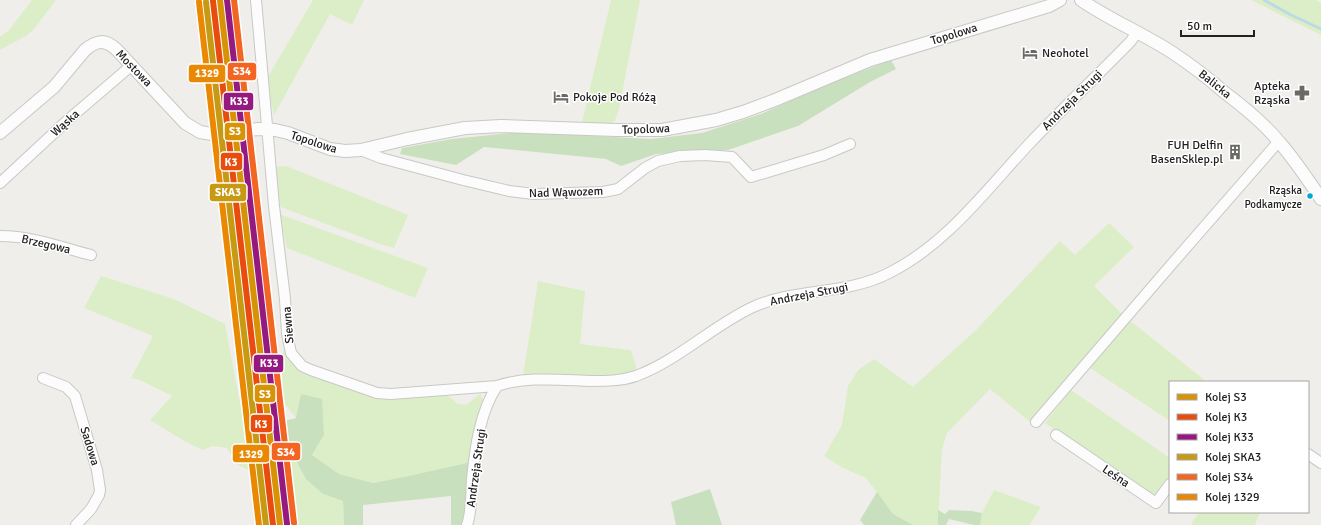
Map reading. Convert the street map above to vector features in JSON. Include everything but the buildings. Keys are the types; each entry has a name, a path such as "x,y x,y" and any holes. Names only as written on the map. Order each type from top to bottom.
{"street":[{"name":"Siewna","path":"256,0 274,206 286,299 288,345 291,353 297,362 302,366 377,394 497,386"},
{"name":"Topolowa","path":"241,131 268,129 288,133 330,150 345,151 361,150 407,139 465,128 501,126 662,130 716,120 743,112 870,60 1049,6 1060,0"},
{"name":"Balicka","path":"1081,0 1172,52 1200,72 1259,120 1290,154 1321,199"},
{"name":"Andrzeja Strugi","path":"467,525 478,436 490,396 497,386 522,381 619,381 636,376 659,364 737,315 768,301 865,283 888,274 915,258 945,235 1031,142 1131,41 1137,32"},
{"name":"Mostowa","path":"0,133 54,87 85,50 94,43 100,42 106,42 111,45 132,65 185,123 192,128 204,133 212,134 241,131"},
{"name":"Wąska","path":"0,183 75,114 132,65"},
{"path":"1036,422 1170,265 1279,141"},
{"name":"Nad Wąwozem","path":"361,150 381,158 462,180 509,191 534,194 603,192 618,189 645,168 658,161 680,156 705,155 732,157 751,177 824,155 850,144"},
{"name":"Brzegowa","path":"0,236 13,236 31,239 91,255"},
{"name":"Sadowa","path":"43,378 66,387 75,396 97,470 99,495 91,509 76,525"},
{"name":"Leśna","path":"1056,436 1156,503 1169,485"},
{"path":"1309,455 1321,463"}],"green space":[{"path":"32,0 56,0 34,29 26,36 0,50 0,37 9,30"},
{"path":"313,0 364,0 352,25 330,14 274,115 266,80"},
{"path":"611,0 640,0 619,109 612,124 582,122"},
{"path":"1251,0 1316,0 1321,3 1321,35"},
{"path":"891,60 896,69 870,82 798,126 728,150 656,154 621,166 606,159 484,147 456,165 400,154 402,148 452,139 519,132 651,139 702,133 761,114 831,83"},
{"path":"286,166 408,215 394,248 283,208 277,203 275,167"},
{"path":"279,214 428,268 415,298 287,248"},
{"path":"1109,223 1134,247 1094,286 1124,316 1030,422 990,389 947,433 942,449 938,525 913,525 893,514 866,478 843,468 824,456 842,425 848,386 858,370 874,359 913,387 975,331 1060,241 1075,255"},
{"path":"101,276 174,299 225,324 253,472 236,464 227,448 212,446 203,450 186,442 150,420 172,396 140,380 131,378 153,336 84,308"},
{"path":"538,281 585,291 580,344 631,350 637,370 614,377 523,376"},
{"path":"1128,319 1206,381 1169,381 1169,420 1090,368"},
{"path":"285,348 288,358 297,368 365,393 447,395 458,404 466,405 480,394 484,400 471,462 373,483 339,474 312,455 324,435 296,418 284,403 272,404 270,377"},
{"path":"1071,390 1169,457 1169,480 1160,492 1154,495 1141,491 1045,423"},
{"path":"301,394 322,399 324,435 312,455 339,474 373,483 471,462 461,525 451,525 451,496 363,505 363,525 344,525 343,501 323,494 306,479 290,449 276,431 276,423 296,418"},
{"path":"276,431 323,494 343,501 344,525 285,525"},
{"path":"710,489 722,525 676,525 671,502"},
{"path":"994,490 1041,507 1030,524 1031,525 980,525 982,513"},
{"path":"877,492 893,514 913,525 864,525 860,520"},
{"path":"938,510 945,514 949,510 982,513 980,525 949,519 946,525 938,525"},
{"path":"1198,513 1260,513 1255,525 1191,525"}],"shaded area":[{"path":"284,403 286,413 284,421 276,423 272,404"}],"waterway":[{"path":"1264,0 1321,29"},
{"path":"270,413 277,412"},
{"path":"245,417 257,415"}],"rail line":[{"name":"S3","path":"220,0 280,525"},
{"name":"K33","path":"227,0 287,524"},
{"name":"S34","path":"234,0 294,523"},
{"name":"K3","path":"213,1 273,525"},
{"name":"1329","path":"199,2 259,525"},
{"name":"SKA3","path":"206,2 266,525"}],"place":[{"name":"Neohotel","path":"1030,53"},
{"name":"Apteka Rząska","path":"1302,93"},
{"name":"Pokoje Pod Różą","path":"561,97"},
{"name":"FUH Delfin BasenSklep.pl","path":"1235,152"},
{"name":"Rząska Podkamycze","path":"1310,196"}]}
